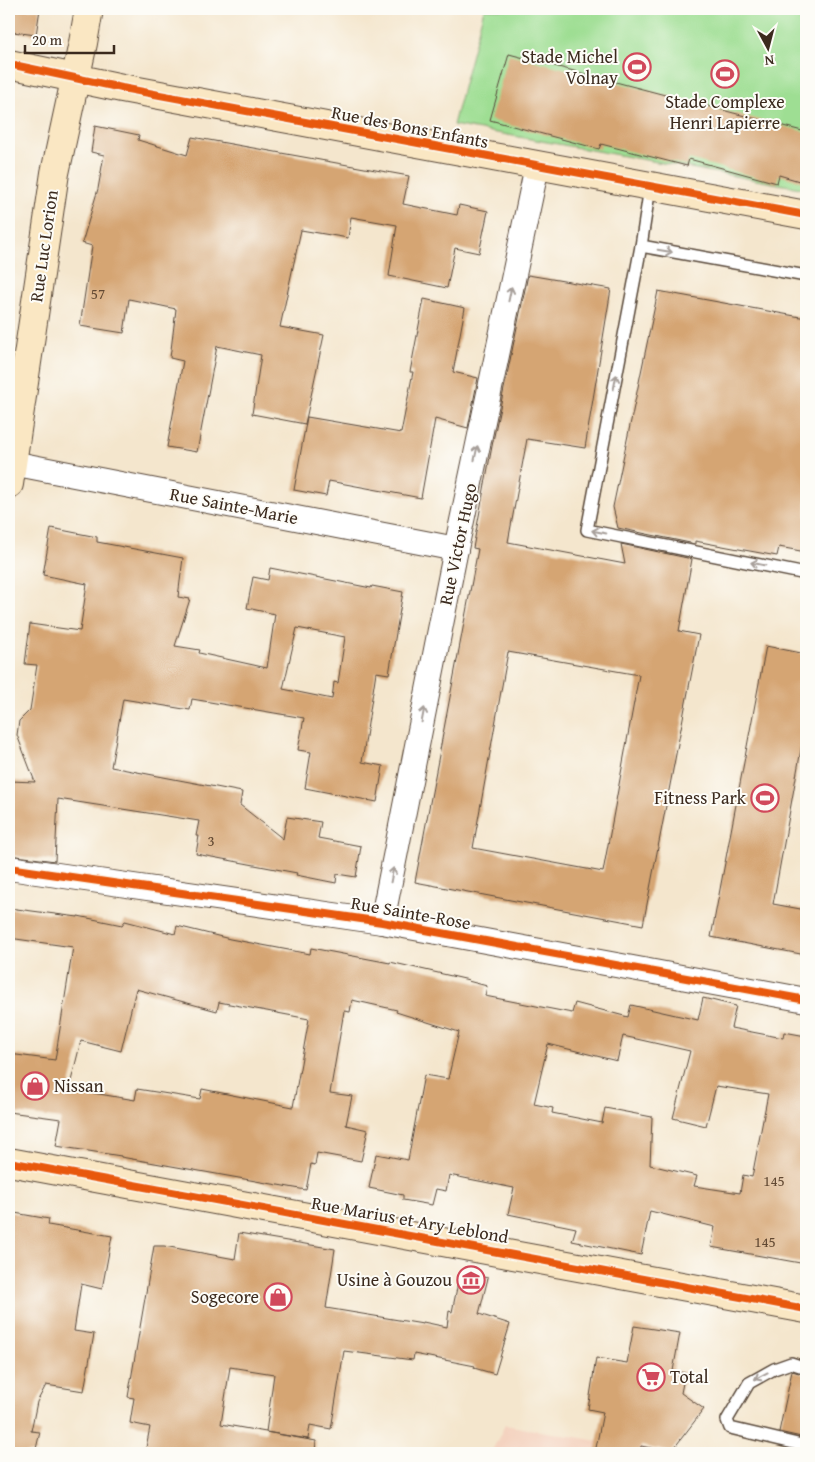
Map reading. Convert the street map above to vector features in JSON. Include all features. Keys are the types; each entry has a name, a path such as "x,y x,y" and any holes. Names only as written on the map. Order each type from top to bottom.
{"street":[{"name":"Rue Luc Lorion","path":"10,474 55,172 89,9"},
{"name":"Rue des Bons Enfants","path":"9,64 122,88 806,216"},
{"name":"Rue Victor Hugo","path":"382,922 456,549 537,166"},
{"name":"Rue Sainte-Marie","path":"10,474 456,549"},
{"name":"Rue Sainte-Rose","path":"9,868 382,922 806,1000"},
{"name":"Rue Marius et Ary Leblond","path":"9,1162 806,1308"}],"lane":[{"path":"650,187 641,246 587,530 806,574"},
{"path":"641,246 806,276"},
{"path":"806,1368 791,1363 774,1369 750,1383 727,1420 730,1428 806,1446"}],"shaded area":[{"path":"505,1425 669,1453 491,1453"}],"green space":[{"name":"Stade Michel Volnay","path":"484,9 806,9 806,189 453,125"}],"building":[{"path":"9,9 40,9 36,35 9,30"},
{"path":"509,54 806,132 806,183 779,175 777,183 689,159 687,166 601,144 599,149 490,120"},
{"path":"95,126 139,135 138,140 187,155 192,137 409,176 403,204 457,215 459,205 488,211 479,253 455,248 447,288 389,276 397,225 351,217 348,238 301,230 280,327 324,335 305,424 252,414 261,355 217,346 197,452 167,447 183,361 170,358 176,309 129,299 124,333 80,326 92,246 82,243 98,189 104,155 91,152"},
{"path":"528,275 611,289 585,448 527,439 508,542 625,564 621,544 692,559 679,631 699,635 643,925 415,882 478,549 473,548 493,441","holes":["508,652 639,675 603,872 473,848"]},
{"path":"658,291 806,318 806,552 779,547 777,556 695,541 695,544 618,528 613,507"},
{"path":"424,299 465,308 453,372 478,378 468,428 435,419 421,498 329,481 326,496 294,490 307,417 401,433 413,372 410,372"},
{"path":"51,528 97,537 97,542 183,558 178,597 190,599 175,646 200,650 199,653 267,668 275,614 247,608 253,577 268,580 270,568 371,588 372,586 403,592 389,674 376,672 362,762 383,766 377,802 305,788 311,752 298,750 304,718 192,699 190,710 123,699 111,767 242,792 240,805 283,839 287,817 321,822 318,838 361,846 356,877 337,874 336,883 296,875 297,873 196,854 199,836 196,836 199,821 58,799 55,861 9,855 10,781 35,782 17,735 19,721 30,710 37,665 25,664 30,624 80,631 87,584 43,575","holes":["297,628 345,637 338,683 334,682 332,699 283,689"]},
{"path":"766,646 806,654 806,722 773,904 806,910 806,955 711,937"},
{"path":"9,908 78,916 122,925 125,921 175,934 177,926 230,939 310,954 311,948 390,962 469,980 487,986 485,996 572,1013 575,1003 628,1017 631,1005 698,1020 703,998 736,1006 731,1028 783,1038 784,1032 806,1036 806,1264 711,1247 715,1227 650,1211 641,1255 572,1241 576,1228 508,1214 514,1188 449,1175 446,1191 436,1189 432,1205 403,1200 403,1195 369,1188 376,1154 408,1160 424,1075 448,1079 459,1032 396,1012 397,1010 352,1000 350,1012 344,1011 330,1093 352,1096 346,1125 368,1130 361,1161 317,1153 315,1165 311,1164 306,1190 56,1146 61,1119 9,1112 9,1054 55,1060 73,947 9,938","holes":["136,989 217,1011 219,1002 309,1019 293,1107 202,1089 200,1099 137,1089 135,1100 69,1089 81,1041 121,1051","623,1036 690,1051 673,1118 706,1126 716,1086 768,1094 752,1177 743,1175 740,1193 694,1186 697,1176 650,1165 652,1117 605,1108 602,1123 552,1113 553,1108 534,1104 548,1044 617,1061"]},
{"path":"9,1212 49,1219 48,1225 112,1236 102,1289 81,1284 74,1331 94,1334 84,1391 46,1385 37,1402 31,1431 40,1432 35,1453 9,1453"},
{"path":"239,1233 335,1249 326,1308 447,1327 449,1311 452,1312 460,1273 488,1278 479,1314 510,1324 495,1374 474,1368 475,1366 414,1354 413,1360 344,1351 331,1429 310,1425 308,1439 266,1432 274,1374 230,1367 221,1424 316,1441 315,1453 145,1453 150,1427 130,1423 134,1398 128,1397 154,1246 164,1246 235,1259"},
{"path":"634,1326 680,1333 673,1371 685,1373 681,1393 704,1409 671,1452 641,1446 640,1453 595,1453 603,1412 588,1409 596,1358 627,1363"},
{"path":"792,1371 806,1375 806,1438 779,1432"}],"cycle path":[{"path":"9,64 122,88 806,215"},
{"path":"9,868 382,922 806,1000"},
{"path":"9,1162 806,1309"}],"place":[{"name":"Stade Michel Volnay","path":"637,67"},
{"name":"Stade Complexe Henri Lapierre","path":"725,74"},
{"name":"Fitness Park","path":"765,798"},
{"name":"Nissan","path":"35,1086"},
{"name":"Usine à Gouzou","path":"471,1280"},
{"name":"Sogecore","path":"278,1297"},
{"name":"Total","path":"651,1377"}]}
